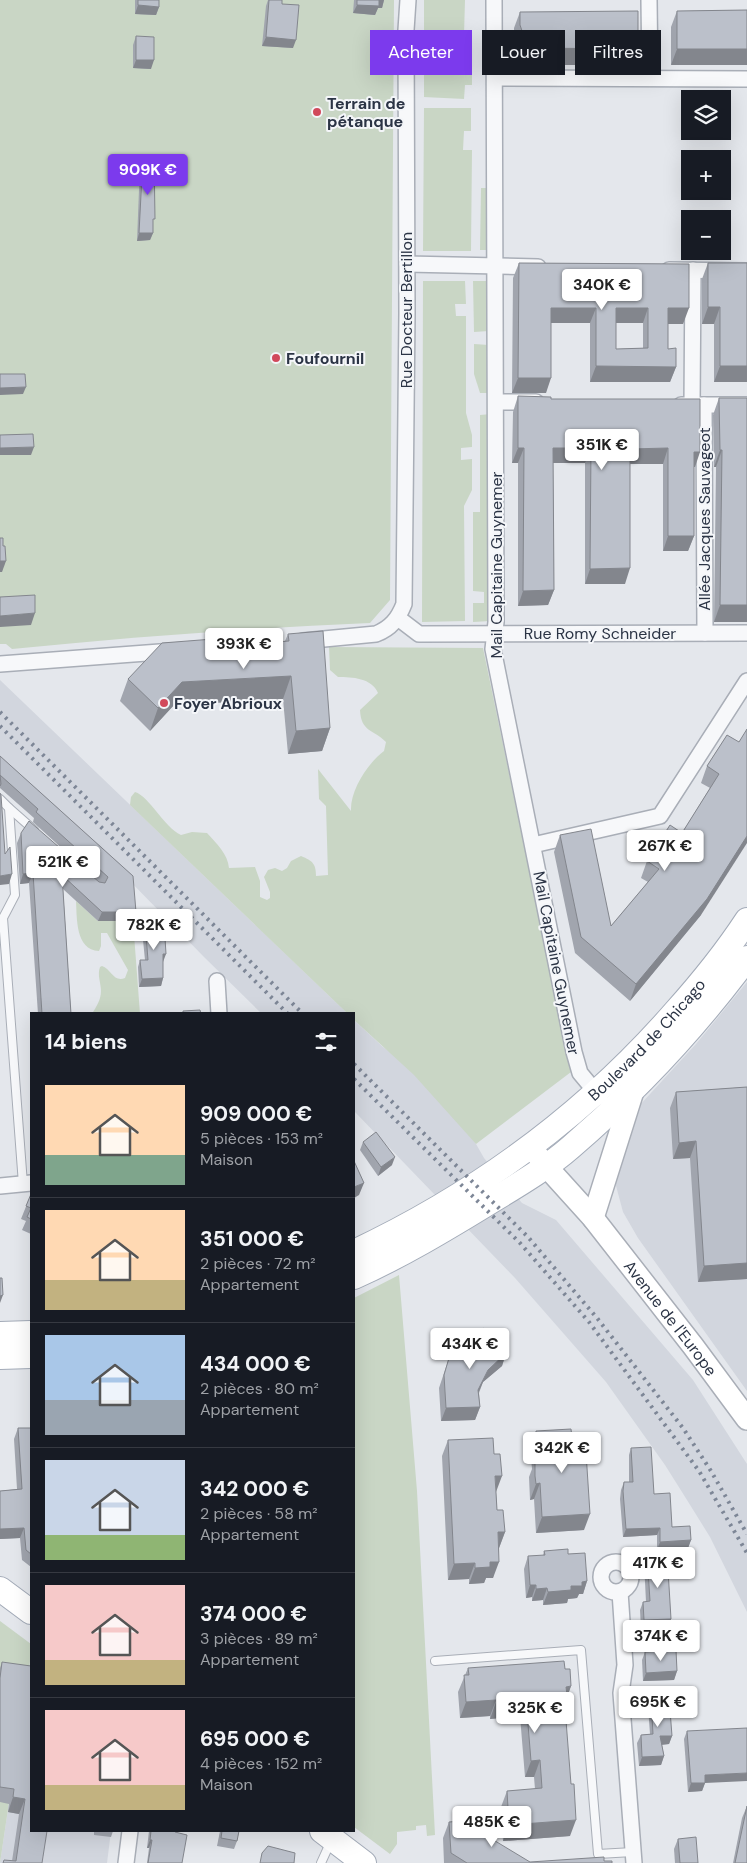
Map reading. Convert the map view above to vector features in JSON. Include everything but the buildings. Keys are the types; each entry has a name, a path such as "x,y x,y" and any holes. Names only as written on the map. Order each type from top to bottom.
{"main road":[{"name":"Boulevard de Chicago","path":"355,1276 439,1234 546,1166 571,1147 642,1049 696,989 747,920"},
{"name":"Boulevard de Chicago","path":"355,1251 433,1212 604,1101 634,1088 698,1020 747,958"},
{"path":"592,1218 634,1088"},
{"name":"Avenue de l'Europe","path":"531,1147 592,1218 711,1369 747,1419"},
{"path":"0,1334 30,1333"},
{"path":"0,1358 30,1356"},
{"path":"0,1589 30,1611"},
{"path":"327,1835 364,1863"}],"street":[{"name":"Rue Docteur Bertillon","path":"398,618 404,604 405,595 406,30 408,0"},
{"name":"Mail Capitaine Guynemer","path":"494,0 496,622 493,649 574,1052 580,1073 604,1101"},
{"path":"649,0 650,78"},
{"path":"495,78 747,79"},
{"path":"407,264 554,267"},
{"path":"653,269 747,271"},
{"name":"Allée Jacques Sauvageot","path":"692,270 698,405 704,633"},
{"path":"496,402 555,403"},
{"path":"662,404 747,405"},
{"path":"289,642 376,634 386,630 398,618"},
{"name":"Rue Romy Schneider","path":"398,618 419,634 747,633"},
{"path":"0,664 186,650"},
{"path":"533,845 660,816 747,681"},
{"path":"217,981 219,1012"},
{"path":"0,1186 27,1184"},
{"path":"620,1592 625,1664 621,1693 634,1857"},
{"path":"126,1863 130,1832"}],"lane":[{"path":"0,799 44,838"},
{"path":"9,808 15,895 3,918 27,1184"},
{"path":"435,1661 581,1650 598,1854 634,1857"},
{"path":"321,1863 327,1835"}],"shaded area":[{"path":"0,680 346,1012 260,1012 124,875 0,764"},
{"path":"747,982 747,1391 638,1238 623,1212 615,1182 639,1106 696,1044"},
{"path":"355,1021 383,1047 438,1087 484,1158 522,1203 556,1220 693,1380 747,1464 747,1612 710,1537 665,1465 606,1382 515,1278 355,1112"},
{"path":"30,1662 30,1832 111,1832 107,1863 0,1863"}],"green space":[{"path":"0,0 394,0 394,30 370,30 370,75 394,75 390,600 370,623 191,633 12,649 6,644 0,644"},
{"path":"424,0 465,0 464,30 424,30"},
{"path":"424,75 472,75 472,85 465,85 464,99 424,97"},
{"path":"424,108 471,108 471,131 464,131 463,150 472,150 471,251 423,251"},
{"path":"481,188 490,188 490,250 480,250"},
{"path":"423,281 465,281 466,304 455,304 456,316 466,316 466,413 472,435 472,447 461,448 461,460 472,459 472,490 464,506 465,621 422,622"},
{"path":"473,281 489,281 489,331 474,332"},
{"path":"474,344 489,345 490,393 480,393 474,374"},
{"path":"491,414 490,621 473,622 473,603 484,603 484,592 473,591 473,512 480,512 480,415"},
{"path":"329,647 483,648 571,1072 476,1144 414,1075 355,1021 355,1012 346,1012 130,805 131,797 135,792 146,799 169,825 181,835 192,832 207,833 224,853 229,868 255,867 260,881 260,897 267,900 270,898 270,892 264,877 268,870 275,868 282,871 287,868 291,861 301,856 313,863 316,876 328,875 326,806 319,799 318,769 351,811 353,794 361,778 372,762 384,751 386,742 365,726 361,717 360,710 378,693 375,688 361,679 338,677 330,670"},
{"path":"76,901 98,921 133,921 140,1012 93,1012 101,994 100,967 105,968 118,979 125,978 128,970 107,933 101,933 99,951 91,949 81,939 77,924"},
{"path":"399,1275 417,1491 435,1835 427,1836 426,1825 416,1826 416,1830 397,1832 397,1844 390,1854 355,1828 355,1297"},
{"path":"0,1621 30,1643 30,1662 0,1863"}],"railway":[{"path":"0,712 301,1012"},
{"path":"0,726 286,1012"},
{"path":"355,1065 528,1237 597,1318 683,1428 711,1471 747,1534"},
{"path":"355,1080 520,1243 589,1322 699,1471 747,1553"}],"place":[{"name":"Terrain de pétanque","path":"317,112"},
{"name":"Foufournil","path":"276,358"},
{"name":"Foyer Abrioux","path":"164,703"}]}
